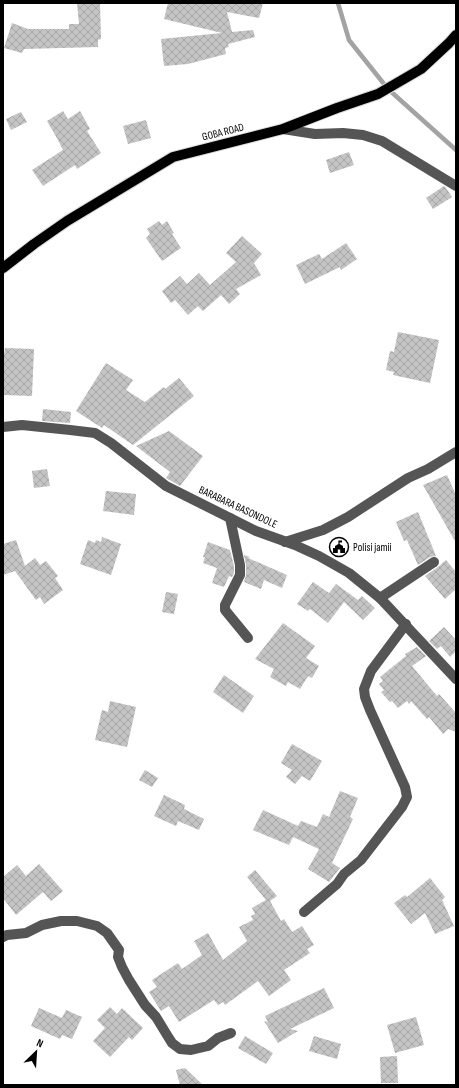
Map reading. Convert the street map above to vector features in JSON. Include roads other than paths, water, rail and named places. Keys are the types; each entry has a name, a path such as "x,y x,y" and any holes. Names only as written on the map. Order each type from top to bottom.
{"main road":[{"name":"GOBA ROAD","path":"3,268 34,244 68,221 173,157 282,129 378,94 421,69 456,35"}],"street":[{"path":"282,129 315,134 343,133 363,135 382,141 456,186"},
{"name":"BARABARA BASONDOLE","path":"3,427 22,425 95,433 111,443 166,486 256,531 319,556 349,573 380,598 406,624 456,680"},
{"path":"285,542 323,530 348,517 408,478 428,469 456,452"},
{"path":"230,518 240,565 240,575 225,605 225,610 248,638"},
{"path":"380,598 434,562"},
{"path":"304,912 337,884 344,874 361,860 402,807 407,797 405,787 370,710 365,697 364,689 371,671 406,624"},
{"path":"3,937 7,935 26,933 42,925 60,920 77,921 97,926 106,933 119,950 118,957 129,980 156,1017 172,1043 180,1049 191,1050 208,1046 218,1038 231,1032"}],"waterway":[{"path":"338,3 349,40 388,89 456,150"}],"place":[{"name":"Polisi jamii","path":"339,547"}]}
